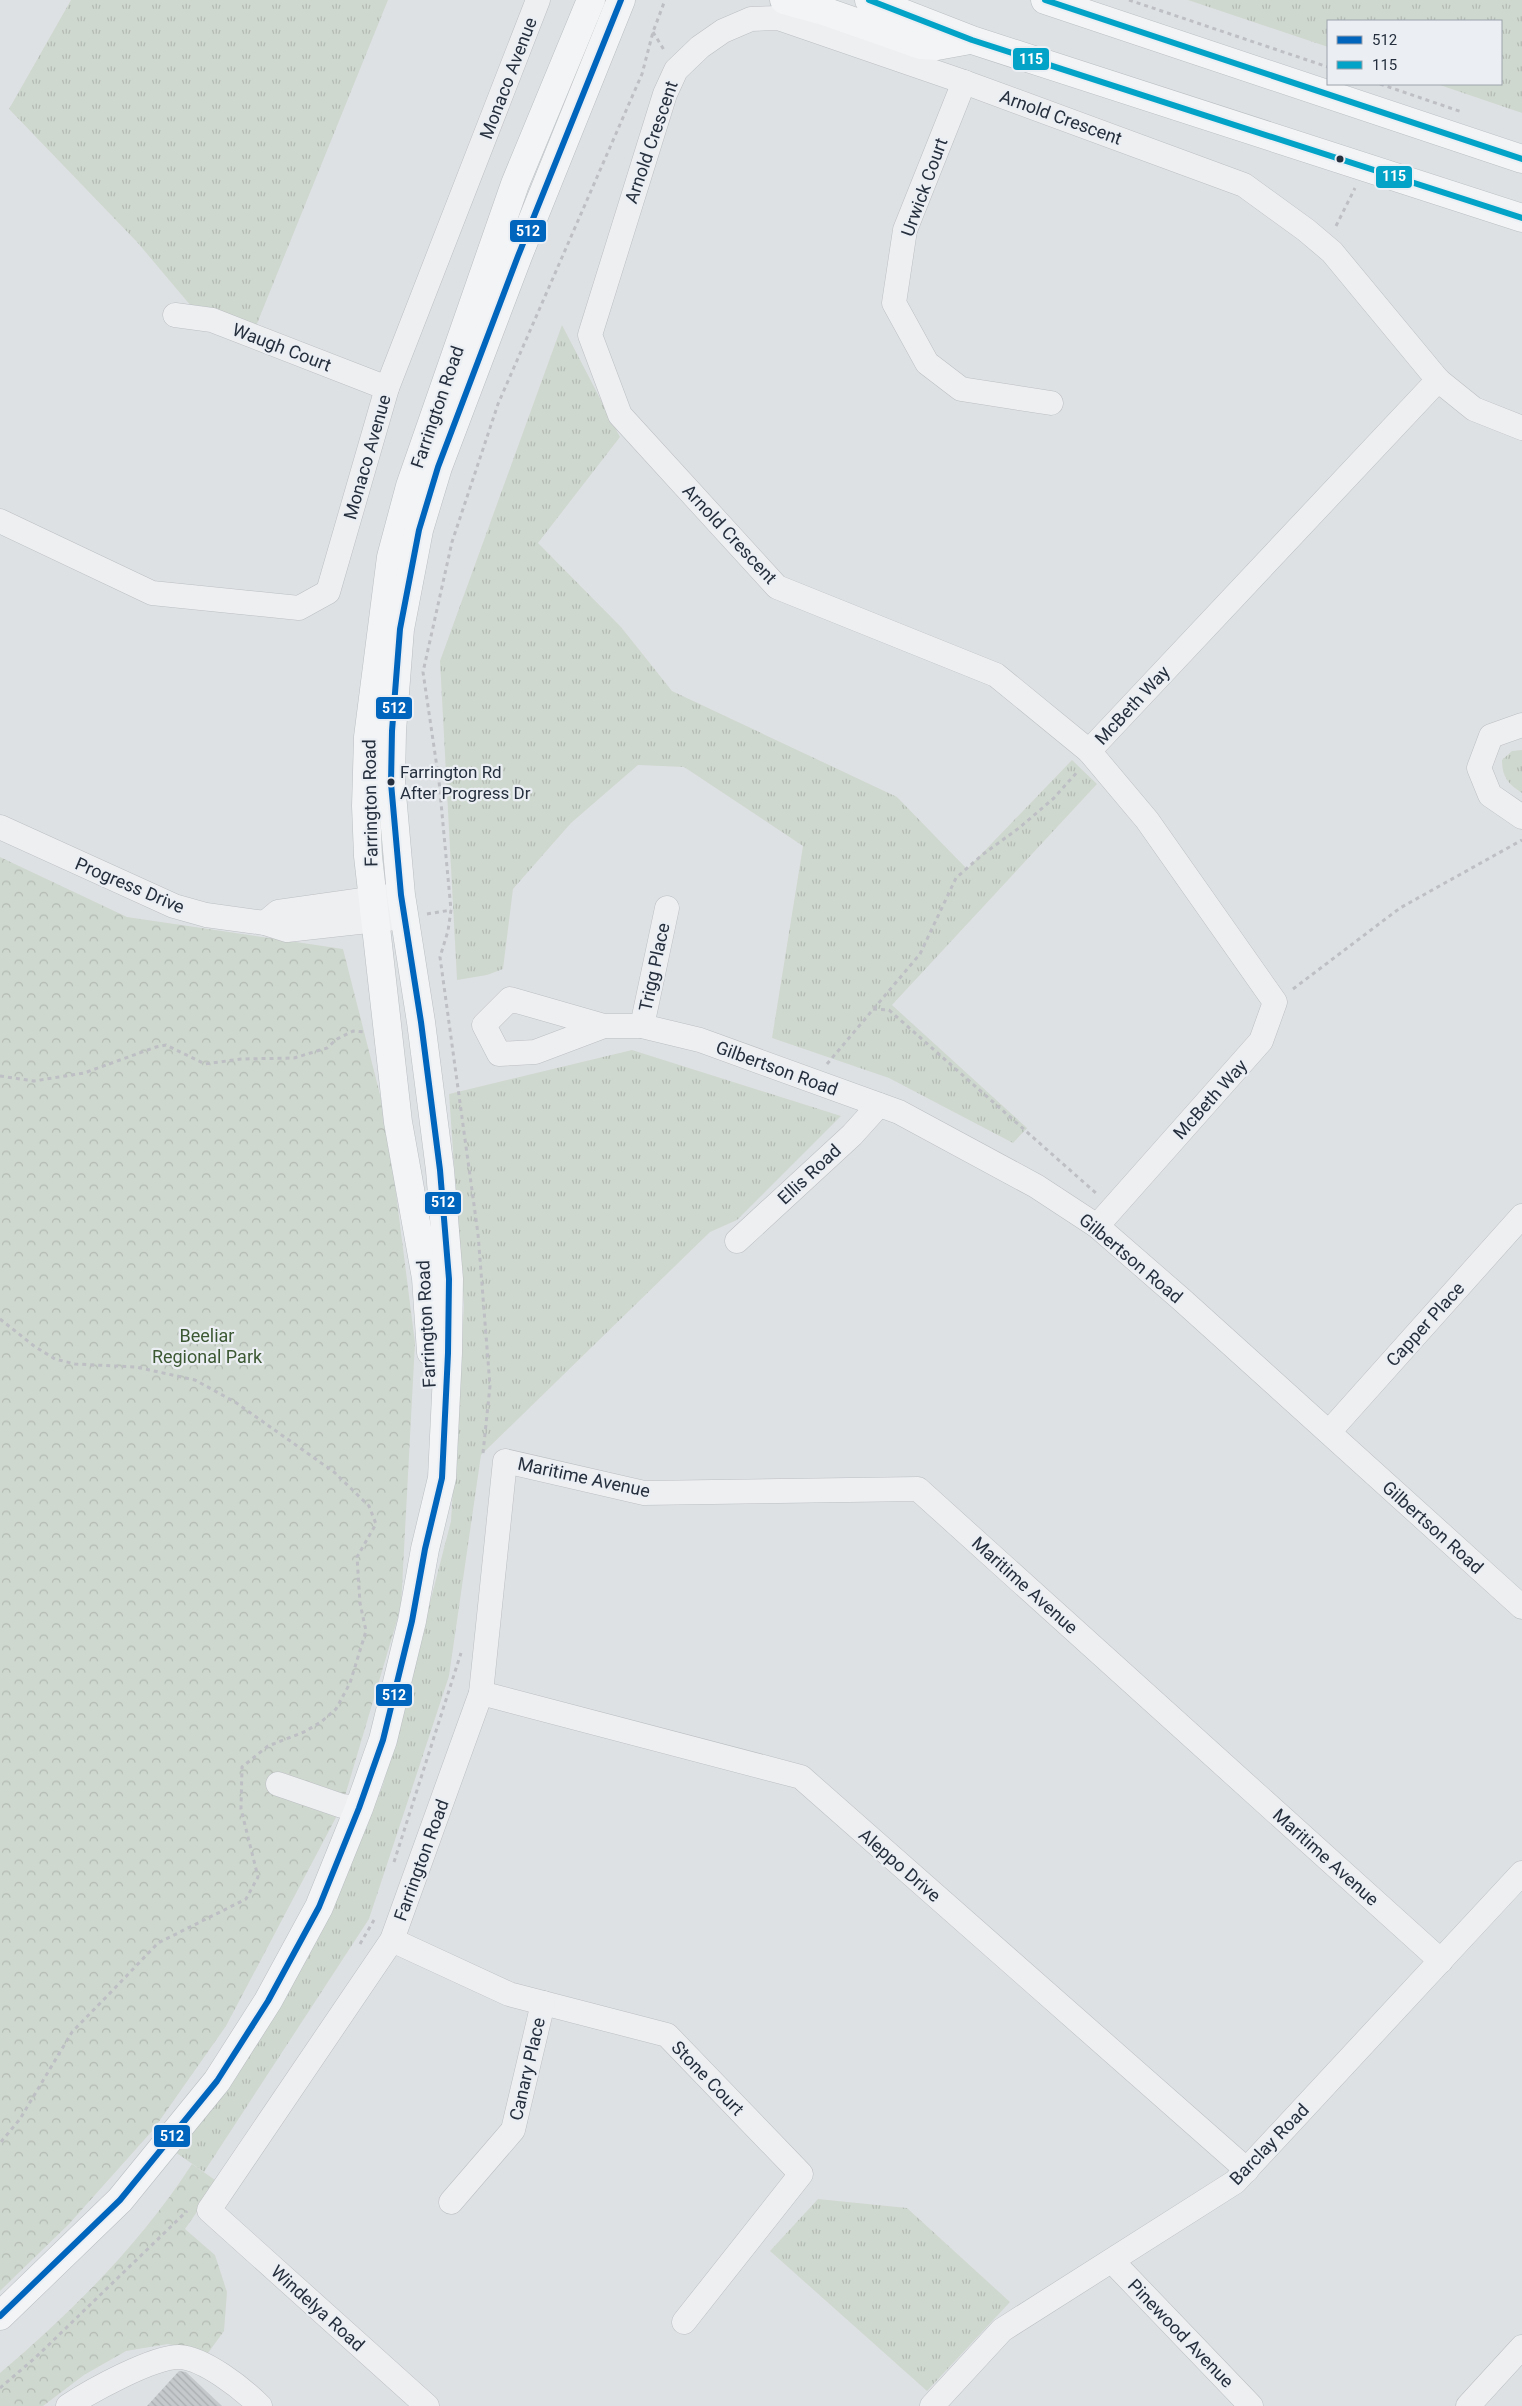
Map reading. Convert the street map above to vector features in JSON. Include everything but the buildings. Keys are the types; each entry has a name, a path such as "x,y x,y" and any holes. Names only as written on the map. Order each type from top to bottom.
{"main road":[{"path":"515,184 530,124 578,0"},
{"name":"Farrington Road","path":"425,1549 432,1356 427,1288 398,1122 386,1030 366,806 368,737 391,557 410,486 515,184 591,0"},
{"name":"Farrington Road","path":"0,2316 120,2200 217,2080 268,2001 318,1907 359,1808 385,1730 412,1621 425,1549 442,1478 449,1280 440,1170 421,1022 402,906 392,784 392,731 400,629 419,530 438,467 518,256 621,0"},
{"path":"518,256 618,20 629,0"},
{"path":"784,0 827,12 921,46 937,46 972,40"},
{"path":"870,0 972,40 1522,218"},
{"path":"1045,0 1522,159"}],"street":[{"name":"Monaco Avenue","path":"0,521 152,593 299,608 328,592 387,388 538,0"},
{"name":"Arnold Crescent","path":"1089,751 996,675 777,587 620,415 590,335 665,94 676,70 700,47 723,31 751,19 778,18 964,82 1244,185 1325,245 1438,380"},
{"name":"Urwick Court","path":"964,82 905,230 894,303 927,363 961,389 1051,403"},
{"name":"Waugh Court","path":"175,315 212,320 387,388"},
{"name":"McBeth Way","path":"1097,1226 1262,1041 1275,1002 1147,820 1089,751 1438,380"},
{"path":"1438,380 1474,409 1522,428"},
{"path":"1522,725 1491,736 1479,768 1490,795 1522,817"},
{"name":"Progress Drive","path":"0,828 174,906 206,915 265,923 287,930 375,910 402,906"},
{"name":"Trigg Place","path":"642,1026 667,908"},
{"name":"Gilbertson Road","path":"604,1026 642,1026 700,1040 818,1082 899,1112 1036,1186 1097,1226 1522,1607"},
{"name":"Ellis Road","path":"737,1241 852,1135 879,1105"},
{"name":"Capper Place","path":"1329,1432 1522,1216"},
{"name":"Farrington Road","path":"208,2210 392,1940 482,1693 505,1461"},
{"name":"Maritime Avenue","path":"505,1461 644,1493 918,1489 1441,1961"},
{"name":"Aleppo Drive","path":"482,1693 801,1778 1247,2170"},
{"path":"278,1784 342,1806 359,1808"},
{"name":"Barclay Road","path":"932,2406 1002,2330 1235,2182 1522,1873"},
{"name":"Stone Court","path":"392,1940 509,1994 667,2035 801,2174 684,2322"},
{"name":"Canary Place","path":"451,2202 513,2130 543,2003"},
{"name":"Windelya Road","path":"208,2210 427,2406"},
{"name":"Pinewood Avenue","path":"1112,2261 1251,2406"},
{"path":"1468,2406 1522,2347"},
{"path":"68,2406 139,2368 180,2357 214,2369 260,2406"}],"path":[{"path":"1129,0 1327,67"},
{"path":"1325,245 1354,188 1364,191"},
{"path":"818,1082 824,1067 920,954 956,878 1054,798 1077,773 1089,751"},
{"path":"1275,1002 1400,908 1522,840"},
{"path":"873,1009 889,1010 1101,1197 1097,1226"},
{"path":"421,1022 448,1018"},
{"path":"0,1076 34,1081 84,1073 166,1045 204,1064 241,1059 294,1058 327,1048 337,1039 353,1031 386,1030"},
{"path":"0,1319 34,1346 56,1359 75,1364 136,1367 195,1380 235,1402 334,1472 369,1506 376,1524 357,1556 360,1603 366,1631 350,1683 336,1709 321,1722 304,1732 268,1746 242,1767 241,1809 258,1877 246,1899 158,1943 72,2032 20,2119 0,2142"}],"green space":[{"path":"71,0 388,0 254,331 191,306 137,242 9,109"},
{"path":"1188,0 1522,0 1522,113 1440,85 1502,85 1502,20 1327,20 1327,47"},
{"path":"562,325 620,437 538,543 621,627 672,691 897,797 967,869 1072,760 1097,784 892,1005 1027,1128 1013,1143 889,1078 772,1038 803,846 684,767 638,765 571,823 513,889 503,969 487,975 457,980 440,661"},
{"path":"1522,750 1522,793 1507,780 1503,771 1502,760 1512,751"},
{"name":"Beeliar Regional Park","path":"0,857 127,917 343,949 387,1122 415,1343 401,1607 342,1806 226,2026 153,2130 69,2224 0,2291"},
{"path":"632,1050 841,1116 737,1220 710,1232 481,1455 449,1676 369,1919 204,2172 175,2152 332,1906 383,1785 451,1521 464,1305 449,1094"},
{"path":"192,2164 218,2182 185,2229 215,2255 227,2292 224,2331 208,2353 168,2344 126,2351 84,2375 43,2406 0,2406 0,2373 79,2301 128,2249 151,2221"},
{"path":"818,2199 907,2208 1010,2302 927,2391 770,2251"}],"transit line":[{"name":"512","path":"0,2316 120,2200 217,2081 268,2001 319,1907 359,1808 383,1740 412,1621 425,1549 442,1478 448,1353 449,1279 440,1170 421,1022 401,895 391,783 392,731 400,629 419,530 438,467 518,256 621,0"},
{"name":"115","path":"869,0 972,40 1522,218"},
{"name":"115","path":"1045,0 1522,159"}],"place":[{"name":"Farrington Rd After Progress Dr","path":"391,782"}]}
